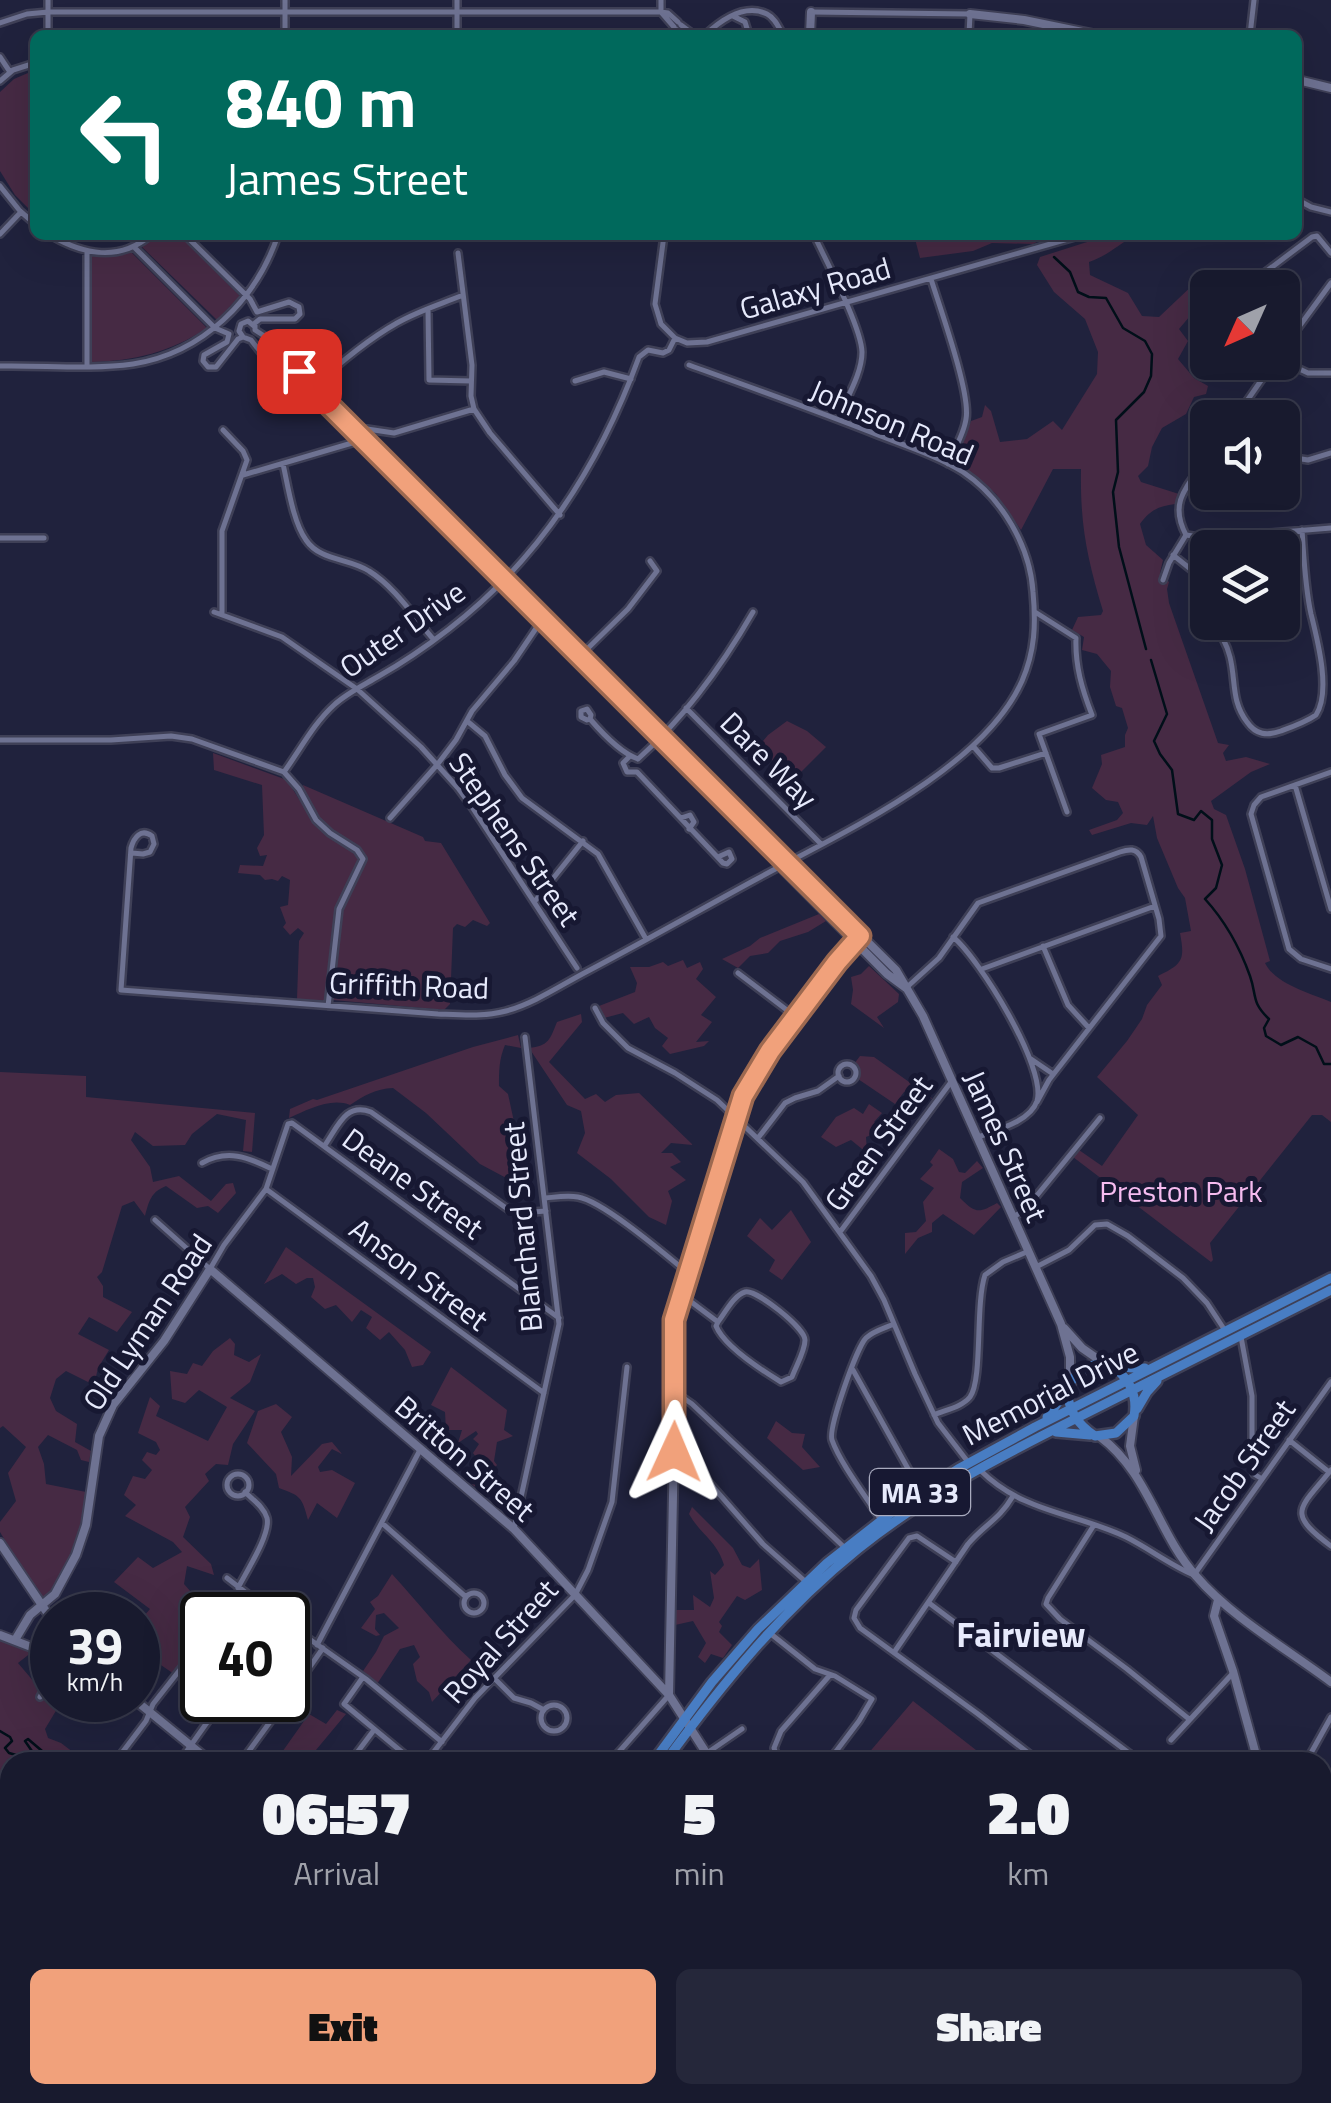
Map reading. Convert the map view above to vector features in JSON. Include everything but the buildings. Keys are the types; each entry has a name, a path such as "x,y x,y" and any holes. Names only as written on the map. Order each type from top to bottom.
{"main road":[{"name":"Memorial Drive","path":"1162,1369 1331,1278"},
{"name":"Memorial Drive","path":"670,1752 734,1656 806,1582 921,1492 1129,1385 1331,1290"},
{"path":"1036,1432 1084,1368 1107,1364 1162,1369"},
{"path":"1107,1364 1121,1372 1129,1385 1135,1414"},
{"path":"1036,1432 1097,1436 1120,1430 1135,1414 1162,1369"},
{"path":"1068,1385 1073,1414 1097,1436"},
{"name":"Memorial Drive","path":"663,1752 768,1632 813,1588 857,1550 973,1465"}],"street":[{"path":"48,0 48,30"},
{"path":"165,0 165,12"},
{"path":"285,0 285,30"},
{"path":"457,0 458,30"},
{"path":"661,0 661,12"},
{"path":"1251,30 1254,0"},
{"path":"712,29 730,15 746,11 767,14 780,30"},
{"path":"0,23 48,12 661,12 668,14 678,28"},
{"path":"810,30 812,12 970,14 1072,30"},
{"path":"968,30 970,14"},
{"path":"730,15 745,21 748,30"},
{"path":"0,57 10,72"},
{"path":"0,81 30,64"},
{"path":"1302,81 1331,88"},
{"path":"0,186 30,220"},
{"path":"1302,202 1331,212"},
{"path":"0,234 21,212"},
{"path":"1267,270 1317,236 1331,253"},
{"path":"61,240 87,252 108,254 144,240"},
{"path":"190,240 258,312 292,302 300,310 295,319 260,319 254,326"},
{"path":"0,366 116,366 151,360 194,342 215,328 247,296 264,270 276,240"},
{"path":"663,240 654,304 661,324 675,338"},
{"path":"816,240 862,350 842,412"},
{"name":"Galaxy Road","path":"675,338 707,342 1065,240"},
{"path":"134,247 215,328 230,337 204,354 203,361 208,367 216,367 238,338 243,337 239,331 248,321 272,342"},
{"path":"87,252 87,366"},
{"path":"458,253 474,409 560,514"},
{"path":"931,279 967,412 966,424 948,464"},
{"path":"1300,325 1331,282"},
{"path":"310,389 371,339 402,320 463,295"},
{"path":"428,309 429,380 471,381"},
{"name":"James Street","path":"243,337 310,389 858,939 896,970 923,1016 1062,1324 1070,1357 1068,1385"},
{"name":"Outer Drive","path":"284,772 331,708 464,618 502,582 560,514 602,446 643,352 664,353 675,338"},
{"name":"James Street","path":"272,342 288,340 297,346 300,374 310,389"},
{"path":"261,352 263,345 272,342"},
{"name":"Johnson Road","path":"689,364 948,464 982,488 1010,523 1030,564 1035,612 1033,646 1022,681 1003,714 973,746 916,790 784,864"},
{"path":"1300,369 1331,373"},
{"path":"574,380 604,372 631,380"},
{"path":"243,474 326,452 368,429 394,433 474,409"},
{"path":"222,614 222,531 247,464 246,456 223,430"},
{"path":"1300,459 1331,453"},
{"path":"283,464 298,522 308,542 322,554 357,565 376,576 434,640"},
{"path":"1186,535 1178,519 1178,506 1190,484"},
{"path":"1224,640 1236,703 1252,729 1272,734 1320,712 1327,697 1328,667 1310,608 1302,530 1331,528"},
{"path":"1186,535 1190,536"},
{"path":"1163,580 1186,535"},
{"path":"0,538 44,538"},
{"path":"1174,555 1190,568"},
{"path":"580,656 633,603 657,571 650,561"},
{"name":"Stephens Street","path":"214,612 282,637 357,689 397,723 472,807 577,968"},
{"path":"638,759 686,708 753,612"},
{"path":"1035,612 1076,638 1081,687 1092,715 1039,734 1067,812"},
{"path":"390,818 437,765 541,621"},
{"name":"James Street","path":"541,621 580,656 659,740"},
{"name":"Dare Way","path":"686,708 821,844"},
{"path":"590,718 638,759 641,764 636,772"},
{"path":"467,721 485,736 505,775 527,803 595,851 646,940"},
{"path":"4,740 184,737 284,772 299,788 319,824 363,857 340,905 328,1006"},
{"path":"973,746 992,768 1046,753"},
{"path":"630,756 623,766 627,772 636,772 718,857"},
{"path":"1331,772 1261,796 1252,808 1289,950 1301,959 1331,969"},
{"path":"1295,785 1331,909"},
{"path":"143,832 152,836 154,846 150,852 132,853 137,835 143,832"},
{"path":"535,901 583,840"},
{"path":"906,988 939,958 978,903 1126,850 1135,850 1141,858 1161,936 1053,1074 1028,1113 978,1137"},
{"name":"Griffith Road","path":"132,853 122,990 452,1015 499,1012 541,997 784,864"},
{"path":"982,969 1155,906"},
{"path":"953,937 982,969 1029,1057 1037,1079 1036,1102"},
{"path":"619,1752 669,1694 674,1320 743,1096 796,1016 858,939"},
{"path":"1043,946 1070,1008 1090,1028"},
{"path":"738,973 796,1016"},
{"path":"595,1008 628,1048 692,1082 737,1117 795,1173 871,1276 934,1415 973,1465 1013,1496 1129,1539 1194,1575"},
{"name":"Blanchard Street","path":"514,1530 559,1318 525,1037"},
{"path":"1029,1057 1053,1074"},
{"path":"758,1138 786,1103 839,1076"},
{"name":"Green Street","path":"840,1232 953,1080"},
{"path":"325,1146 345,1117 354,1108 361,1108 509,1210 519,1214 546,1211"},
{"path":"1013,1216 1025,1210 1100,1118"},
{"name":"Deane Street","path":"288,1124 300,1128 559,1318"},
{"name":"Old Lyman Road","path":"56,1592 81,1542 107,1416 123,1389 164,1341 224,1244 266,1189 288,1124"},
{"path":"202,1163 229,1154 272,1169"},
{"name":"Anson Street","path":"266,1189 544,1393"},
{"path":"545,1198 568,1196 587,1200 688,1273"},
{"name":"Britton Street","path":"155,1220 514,1530 669,1694 705,1752"},
{"path":"1036,1267 1070,1250 1096,1225 1107,1224 1190,1284 1226,1332"},
{"path":"934,1415 963,1403 973,1392 985,1276 1002,1262 1029,1251"},
{"path":"751,1291 798,1326 805,1335 805,1343 792,1378 781,1382 768,1374 720,1336 718,1322 738,1296 751,1291"},
{"path":"682,1295 718,1322"},
{"path":"881,1520 830,1432 867,1336 894,1324"},
{"name":"James Street","path":"1062,1324 1078,1345 1107,1364"},
{"path":"1241,1335 1252,1396 1252,1467 1262,1479"},
{"name":"Royal Street","path":"434,1752 494,1678 575,1595 594,1556 612,1502 628,1368"},
{"path":"853,1370 921,1492"},
{"name":"Jacob Street","path":"1194,1575 1331,1382"},
{"path":"675,1396 692,1404 845,1548"},
{"path":"1135,1414 1130,1446 1137,1475"},
{"path":"1097,1436 1120,1452 1137,1475 1194,1575 1218,1600 1331,1682"},
{"path":"1289,1440 1330,1472 1303,1506 1301,1520 1331,1546"},
{"path":"310,1662 421,1448"},
{"path":"673,1472 706,1478 763,1544 806,1582"},
{"path":"244,1476 248,1482 245,1492 230,1492 230,1477 244,1476"},
{"path":"238,1588 268,1531 263,1510 245,1492"},
{"path":"895,1652 956,1562 980,1531 1003,1513 1013,1496"},
{"path":"382,1522 466,1597"},
{"path":"1094,1526 1046,1604 1189,1719"},
{"path":"956,1562 917,1536 909,1538 854,1618 860,1628 1027,1752"},
{"path":"0,1543 32,1592"},
{"path":"226,1578 243,1592"},
{"path":"1218,1600 1214,1616 1255,1752"},
{"path":"930,1602 1128,1752"},
{"path":"1216,1622 1227,1606"},
{"name":"Old Lyman Road","path":"15,1640 30,1615"},
{"path":"768,1632 815,1669 872,1699 836,1752"},
{"path":"0,1636 30,1646"},
{"path":"310,1639 363,1676 442,1742"},
{"path":"160,1695 180,1670"},
{"path":"1171,1740 1234,1672"},
{"path":"775,1752 781,1731 830,1675"},
{"path":"363,1676 344,1704 402,1752"},
{"path":"494,1678 514,1698 544,1710"},
{"path":"553,1705 562,1708 567,1716 564,1726 556,1731 546,1728 542,1720 544,1710 553,1705"},
{"path":"1312,1752 1331,1717"},
{"path":"160,1720 199,1752"},
{"path":"123,1752 145,1722"},
{"path":"186,1752 207,1722"},
{"path":"249,1752 271,1722"},
{"path":"358,1752 374,1730"},
{"path":"708,1752 742,1730"}],"green space":[{"path":"30,72 30,210 0,171 0,92 14,79"},
{"path":"150,240 184,240 240,296 217,320 142,247"},
{"path":"915,240 1041,240 1033,244 992,243 973,251 920,258"},
{"name":"Preston Park","path":"1093,240 1127,240 1089,262 1090,275 1128,293 1142,316 1159,317 1190,288 1190,316 1179,329 1188,341 1178,359 1190,373 1190,380 1208,386 1206,394 1190,400 1186,414 1162,428 1152,447 1148,466 1138,476 1141,482 1179,494 1175,504 1155,510 1140,524 1146,545 1163,560 1160,573 1169,582 1169,603 1218,743 1229,745 1223,753 1226,761 1246,757 1270,764 1251,772 1211,801 1214,809 1226,815 1245,869 1270,961 1265,963 1285,982 1331,1002 1331,1122 1322,1115 1312,1115 1210,1243 1211,1262 1073,1157 1079,1150 1102,1166 1138,1115 1097,1077 1142,1019 1162,985 1158,976 1180,960 1180,933 1191,931 1185,898 1157,838 1153,816 1147,825 1131,823 1092,835 1089,830 1117,820 1123,813 1118,802 1106,800 1092,788 1102,764 1101,755 1125,747 1128,728 1110,687 1111,671 1097,654 1082,650 1084,637 1072,630 1078,617 1101,615 1103,611 1086,541 1081,469 1053,469 1021,530 996,494 967,470 968,454 959,454 971,421 982,417 985,405 991,411 1000,442 1027,439 1053,421 1062,430 1097,374 1098,352 1085,319 1054,292 1037,265 1040,257"},
{"path":"131,252 207,328 152,354 91,362 90,258"},
{"path":"787,721 826,747 793,780 759,746"},
{"path":"213,753 287,780 314,823 359,854 361,859 343,893 334,927 325,1001 297,999 299,941 304,933 298,928 290,935 283,927 286,923 280,907 288,905 290,880 282,876 278,881 265,880 260,875 238,873 240,865 263,866 267,855 260,856 257,848 264,835 262,785 214,770"},
{"path":"303,785 425,841 441,843 490,923 487,926 473,920 465,927 457,924 453,928 450,1004 444,1010 333,1000 342,904 366,859 365,854 318,817"},
{"path":"819,914 826,921 780,941 768,953 750,956 738,968 722,959 760,938"},
{"path":"683,960 687,968 700,962 703,969 696,979 716,997 701,1015 712,1022 696,1042 709,1041 704,1046 670,1054 662,1046 668,1038 649,1017 634,1024 623,1013 604,1018 599,1006 635,992 637,983 630,967 663,962 668,966"},
{"path":"869,966 899,994 898,1002 877,1017 884,1028 851,1004 851,977"},
{"path":"581,1014 582,1022 549,1062 585,1099 596,1094 605,1102 616,1095 639,1093 693,1145 671,1143 661,1153 672,1153 681,1162 670,1167 686,1180 668,1191 672,1201 666,1225 649,1217 611,1179 577,1153 585,1133 581,1111 567,1105 529,1048 548,1041 557,1022"},
{"path":"518,1035 521,1048 505,1045 499,1070 499,1086 508,1094 516,1131 509,1133 514,1176 510,1180 480,1164 393,1088 370,1093 350,1105 327,1103 289,1118 290,1109 313,1099"},
{"path":"860,1056 874,1057 933,1099 910,1091 904,1092 895,1104 858,1079 859,1070 854,1064"},
{"path":"0,1072 86,1076 86,1097 255,1113 252,1152 243,1151 246,1120 217,1114 192,1134 185,1145 153,1146 135,1132 131,1140 150,1167 153,1182 179,1176 211,1201 226,1184 233,1183 236,1193 218,1213 208,1206 197,1208 166,1186 151,1198 145,1216 134,1201 122,1206 102,1272 97,1277 103,1286 103,1297 132,1312 117,1332 89,1317 78,1334 109,1350 98,1368 94,1385 66,1371 56,1379 50,1398 56,1411 77,1424 75,1442 91,1451 89,1462 81,1460 77,1450 48,1435 38,1447 46,1484 86,1492 71,1558 50,1592 36,1592 0,1532 0,1522 16,1501 8,1473 26,1447 3,1426 0,1428"},
{"path":"869,1104 882,1113 874,1122 886,1129 866,1137 867,1153 851,1140 836,1147 821,1137 836,1117 854,1108 863,1114"},
{"path":"939,1149 953,1159 959,1172 965,1173 977,1161 983,1168 962,1182 960,1198 965,1203 978,1210 997,1203 1001,1207 974,1235 943,1214 932,1223 932,1232 918,1238 905,1254 905,1233 916,1232 926,1221 923,1202 934,1188 920,1179 933,1165 930,1162"},
{"path":"791,1210 811,1242 782,1280 769,1271 775,1260 747,1236 760,1218 772,1230"},
{"path":"286,1247 431,1352 423,1365 412,1367 405,1350 389,1332 380,1340 366,1328 372,1317 361,1310 352,1322 336,1305 325,1309 311,1297 313,1278 296,1284 282,1274 264,1284"},
{"path":"230,1338 235,1344 234,1355 249,1362 261,1354 250,1382 230,1398 255,1411 233,1444 228,1465 216,1464 205,1474 209,1481 185,1507 190,1517 183,1537 211,1564 214,1575 187,1566 184,1584 191,1592 180,1592 180,1666 174,1674 160,1664 160,1592 127,1592 114,1582 138,1557 153,1568 182,1552 173,1542 125,1516 136,1505 124,1495 133,1476 145,1479 152,1470 142,1460 147,1452 156,1455 160,1450 156,1442 138,1433 150,1397 160,1406 156,1416 208,1441 227,1407 199,1390 185,1403 172,1399 170,1371 187,1374 193,1363 202,1366"},
{"path":"451,1367 507,1410 504,1430 513,1436 497,1442 497,1465 478,1489 469,1482 482,1465 473,1453 479,1444 473,1439 478,1434 476,1431 458,1443 462,1430 446,1430 445,1412 431,1405"},
{"path":"276,1404 292,1417 281,1432 292,1457 291,1476 322,1444 332,1442 342,1454 332,1449 318,1467 320,1472 332,1470 355,1483 337,1518 317,1503 308,1520 300,1498 279,1488 276,1474 247,1443 258,1411"},
{"path":"776,1421 792,1433 805,1434 802,1447 820,1467 803,1470 767,1438"},
{"path":"692,1507 733,1548 742,1565 750,1568 759,1559 762,1590 745,1600 737,1596 719,1622 719,1632 732,1645 723,1658 711,1654 705,1663 698,1657 706,1643 693,1621 675,1625 675,1610 694,1610 693,1595 710,1607 714,1598 710,1571 715,1575 724,1565 689,1514"},
{"path":"392,1574 471,1660 432,1702 429,1692 417,1681 413,1664 420,1657 414,1645 400,1649 377,1684 363,1671 384,1636 399,1628 384,1613 376,1615 375,1629 380,1635 361,1628 375,1609 370,1602"},
{"path":"0,1640 30,1651 18,1663 30,1677 30,1722 49,1722 45,1729 48,1738 73,1752 0,1752"},
{"path":"913,1701 979,1752 870,1752"},
{"path":"337,1710 346,1714 314,1752 282,1752 303,1722 310,1722 310,1715 326,1724"}],"waterway":[{"path":"1054,257 1070,272 1078,292 1106,298 1123,328 1145,341 1152,354 1151,376 1144,392 1116,420 1118,472 1113,492 1119,547 1146,649"},
{"path":"1151,660 1167,714 1154,741 1172,770 1178,814 1194,820 1201,811 1212,820 1212,839 1222,865 1216,888 1205,899 1242,955 1257,1003 1269,1019 1264,1028 1266,1036 1281,1045 1298,1037 1316,1047 1324,1064 1331,1064"},
{"path":"0,1731 12,1741 5,1748 8,1752"},
{"path":"33,1752 25,1741 28,1739 43,1752"}],"district":[{"name":"Fairview","path":"1021,1634"}],"route":[{"path":"299,371 860,936 770,1051 743,1096 674,1320 674,1452"}]}
